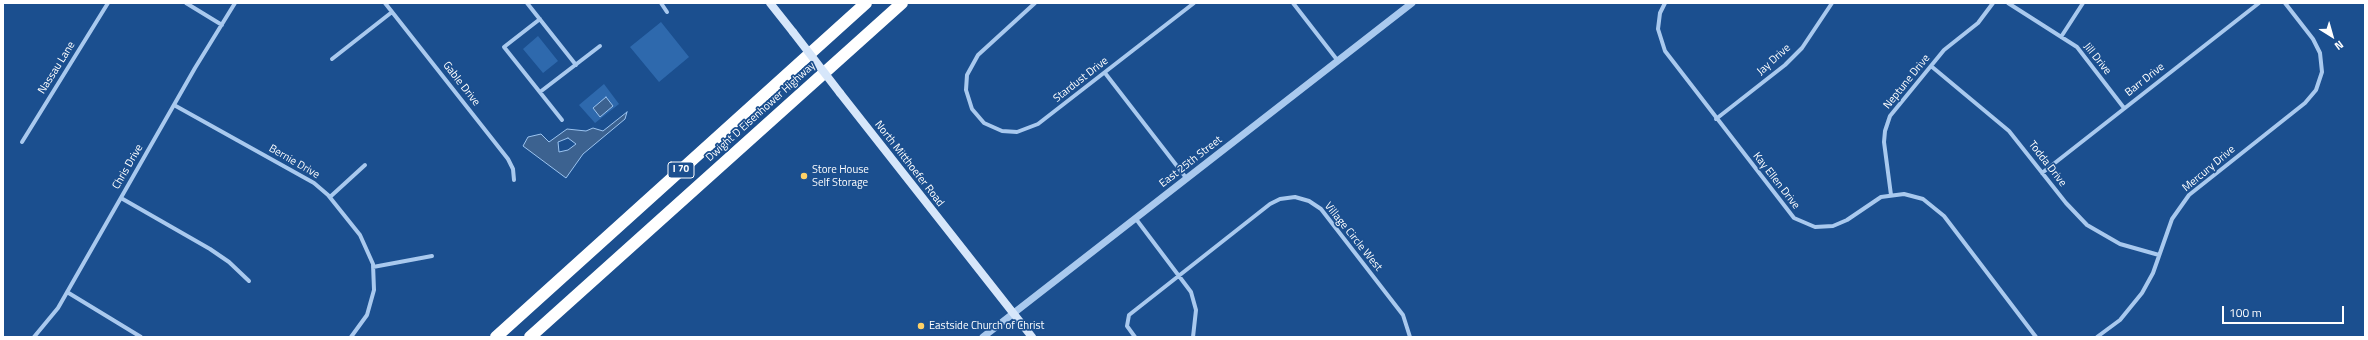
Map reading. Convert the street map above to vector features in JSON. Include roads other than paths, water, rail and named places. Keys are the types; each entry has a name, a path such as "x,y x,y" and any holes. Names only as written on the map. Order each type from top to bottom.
{"highway":[{"name":"Dwight D Eisenhower Highway","path":"496,337 866,3"},
{"name":"Dwight D Eisenhower Highway","path":"530,337 902,3"}],"main road":[{"name":"North Mitthoefer Road","path":"770,3 1032,337"}],"street":[{"name":"Nassau Lane","path":"22,142 108,3"},
{"path":"186,3 222,25"},
{"name":"Chris Drive","path":"34,337 54,315 120,198 235,3"},
{"name":"Gable Drive","path":"385,3 508,159 513,169 514,180"},
{"path":"527,3 576,65"},
{"path":"662,3 667,12"},
{"name":"Stardust Drive","path":"1035,3 973,61 965,82 967,98 972,109 981,120 994,129 1009,133 1021,132 1038,124 1194,3"},
{"path":"1293,3 1338,61"},
{"name":"East 25th Street","path":"983,337 1412,3"},
{"name":"Jay Drive","path":"1716,119 1791,59 1802,48 1832,3"},
{"name":"Neptune Drive","path":"1891,195 1884,142 1887,123 1896,107 1946,48 1981,20 1993,3"},
{"name":"Jill Drive","path":"2008,3 2079,50 2124,108"},
{"path":"2061,37 2083,3"},
{"name":"Barr Drive","path":"2042,173 2259,3"},
{"name":"Mercury Drive","path":"2098,337 2120,320 2135,303 2150,280 2172,219 2189,195 2305,103 2316,90 2322,72 2320,53 2313,39 2285,3"},
{"name":"Kay Ellen Drive","path":"1664,5 1658,28 1662,47 1786,210 1804,224 1815,227 1833,226 1847,220 1873,200 1891,195 1916,196 1938,210 2036,337"},
{"path":"332,59 392,12"},
{"path":"540,19 504,47 562,120"},
{"path":"540,92 600,46"},
{"name":"Todda Drive","path":"1931,66 2009,130 2074,212 2094,229 2130,248 2159,255"},
{"path":"1104,73 1187,179"},
{"name":"Bernie Drive","path":"174,105 311,181 330,197 362,238 373,267 374,290 370,308 358,329 351,337"},
{"path":"330,197 365,165"},
{"path":"120,198 210,249 229,262 249,282"},
{"name":"Village Circle West","path":"1135,337 1127,326 1129,315 1270,204 1283,198 1302,198 1318,207 1403,315 1409,327 1410,337"},
{"path":"1136,218 1190,289 1195,301 1193,337"},
{"path":"373,267 432,256"},
{"path":"67,292 141,337"}],"place":[{"name":"Store House Self Storage","path":"804,176"},
{"name":"Eastside Church of Christ","path":"921,326"}]}
